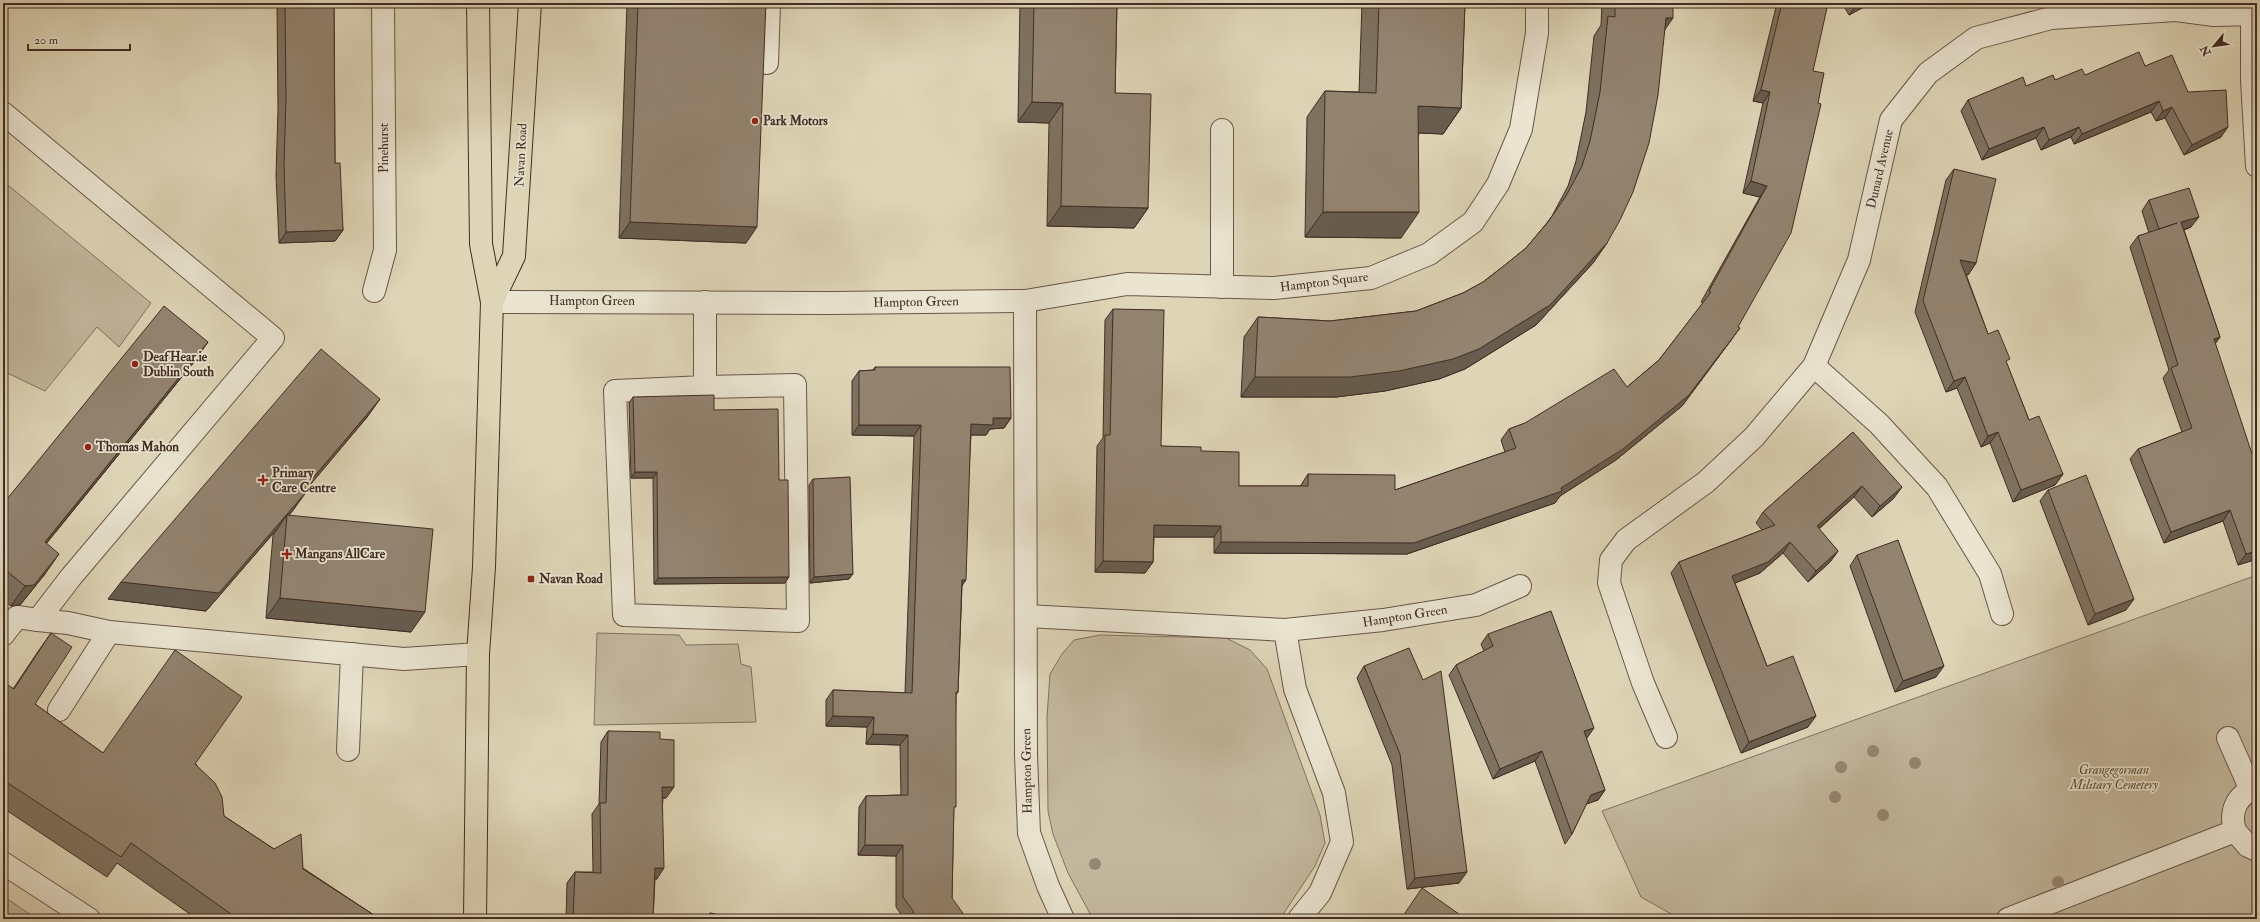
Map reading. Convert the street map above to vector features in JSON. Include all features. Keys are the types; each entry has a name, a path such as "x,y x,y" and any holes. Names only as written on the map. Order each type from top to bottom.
{"main road":[{"name":"Navan Road","path":"475,919 478,654 484,567 492,302 481,244 478,3"},
{"name":"Navan Road","path":"492,302 514,256 530,3"}],"street":[{"name":"Pinehurst","path":"374,291 384,250 383,3"},
{"path":"767,63 769,3"},
{"name":"Hampton Square","path":"1025,301 1127,284 1274,288 1371,278 1429,254 1473,222 1498,184 1521,129 1537,33 1537,3"},
{"name":"Dunard Avenue","path":"1666,737 1643,684 1609,583 1611,560 1626,540 1706,482 1754,437 1814,366 1859,260 1891,120 1928,73 1976,38 2051,11 2176,10 2214,15 2255,14 2252,80 2257,166"},
{"path":"3,113 273,338 71,577 38,620"},
{"path":"1222,130 1222,287"},
{"name":"Hampton Green","path":"492,302 830,303 1025,301 1027,616 1026,755 1029,833 1048,886 1063,919"},
{"path":"705,302 705,386"},
{"path":"1814,366 1878,424 1937,487 1990,574 2002,614"},
{"path":"795,385 798,621 624,615 615,391 705,386 795,385"},
{"name":"Hampton Green","path":"1027,616 1285,630 1383,620 1476,605 1520,586"},
{"path":"3,635 17,616 68,623 109,632 404,659 478,654"},
{"path":"1285,630 1295,689 1334,793 1342,842 1320,893 1299,919"},
{"path":"59,710 109,632"},
{"path":"348,750 352,654"},
{"path":"2228,738 2254,789 2238,800 2234,807 2232,815 2235,831 2244,843 2257,850"},
{"path":"2008,919 2235,831"},
{"path":"3,863 89,919"}],"green space":[{"path":"3,181 151,303 119,347 97,327 45,391 3,371"},
{"name":"Grangegorman Military Cemetery","path":"2257,575 2257,919 1680,919 1641,897 1602,811"},
{"path":"597,633 679,635 686,645 738,644 741,664 751,667 756,722 594,725"},
{"path":"1100,635 1226,638 1250,650 1267,669 1320,815 1325,843 1315,866 1280,919 1093,919 1068,873 1053,834 1048,811 1047,717 1050,674 1062,654 1074,640"},
{"path":"3,896 37,919 3,919"}],"building":[{"path":"285,3 334,3 335,163 340,163 343,230 286,232 284,165 286,98"},
{"path":"638,3 766,3 757,227 630,222"},
{"path":"1034,3 1117,3 1115,93 1151,94 1148,208 1061,206 1063,103 1032,102"},
{"path":"1379,3 1465,3 1461,108 1418,106 1419,212 1323,212 1325,91 1376,93"},
{"path":"1615,3 1673,3 1673,18 1666,18 1658,95 1649,143 1633,192 1607,243 1550,305 1479,349 1453,359 1399,371 1350,377 1255,377 1258,317 1330,321 1416,311 1463,293 1483,282 1526,248 1548,222 1566,196 1582,166 1590,141 1600,92 1608,16 1615,17"},
{"path":"1782,3 1828,3 1813,71 1824,73 1818,103 1821,104 1791,233 1738,327 1740,328 1689,395 1623,449 1561,488 1562,491 1414,543 1221,542 1221,526 1154,525 1153,562 1103,561 1105,435 1110,435 1113,309 1164,310 1161,446 1201,447 1201,451 1239,452 1239,486 1308,486 1308,474 1395,475 1395,490 1516,448 1509,429 1525,423 1614,369 1627,387 1659,360 1711,292 1709,291 1767,186 1751,181 1770,92 1761,90"},
{"path":"2139,52 2145,66 2172,55 2188,92 2226,90 2228,127 2192,145 2172,107 2163,111 2159,101 2082,134 2079,127 2049,140 2044,127 1989,149 1968,100 2023,77 2026,86 2053,75 2055,80 2082,69 2085,75"},
{"path":"1954,169 1996,179 1976,263 1960,260 1988,334 1998,330 2010,359 2006,361 2029,420 2039,416 2063,474 2021,490 1998,432 1988,436 1965,377 1954,381 1923,301"},
{"path":"2189,188 2199,217 2181,222 2220,337 2214,339 2257,469 2257,551 2246,554 2230,510 2171,532 2138,449 2192,428 2171,368 2178,365 2138,236 2159,229 2149,200"},
{"name":"Thomas Mahon","path":"164,306 208,342 45,542 59,554 34,585 25,586 3,568 3,504"},
{"path":"321,349 380,399 307,485 307,491 219,593 121,582"},
{"path":"875,367 1010,367 1011,418 993,418 993,425 971,424 966,580 962,580 958,692 956,692 956,807 954,807 952,898 967,919 904,919 914,912 903,897 903,845 865,845 866,796 908,795 908,735 873,734 874,717 833,716 833,690 912,693 921,425 859,425 859,371 875,370"},
{"path":"714,395 714,410 778,409 779,480 788,480 789,577 658,578 657,472 635,472 633,397"},
{"path":"1853,432 1902,487 1880,506 1862,486 1817,526 1838,551 1816,571 1790,542 1768,562 1732,576 1767,666 1793,656 1816,716 1749,742 1679,562 1775,525 1763,512"},
{"path":"2086,475 2134,599 2095,614 2048,490"},
{"path":"850,477 853,574 814,577 813,479"},
{"path":"287,515 433,529 425,612 280,598"},
{"path":"1898,540 1944,666 1903,681 1857,555"},
{"path":"1551,611 1594,728 1584,731 1605,790 1591,795 1572,834 1542,751 1500,769 1456,665 1493,646 1488,634"},
{"path":"51,633 72,647 35,704 103,753 175,650 242,697 195,764 215,783 222,797 224,816 274,849 301,834 303,869 380,919 238,919 131,843 121,857 3,780 3,685 5,683 14,689"},
{"path":"1409,648 1423,680 1441,671 1467,872 1415,878 1400,754 1364,666"},
{"path":"608,731 660,732 660,739 674,740 674,787 662,787 664,868 655,868 653,919 573,919 575,872 601,873 600,803 606,803"},
{"path":"1422,888 1466,919 1401,919"},
{"path":"710,913 736,919 709,919"}],"place":[{"name":"Park Motors","path":"755,121"},
{"name":"DeafHear.ie Dublin South","path":"135,364"},
{"name":"Thomas Mahon","path":"88,447"},
{"name":"Primary Care Centre","path":"263,480"},
{"name":"Mangans AllCare","path":"287,554"},
{"name":"Navan Road","path":"531,579"}]}
